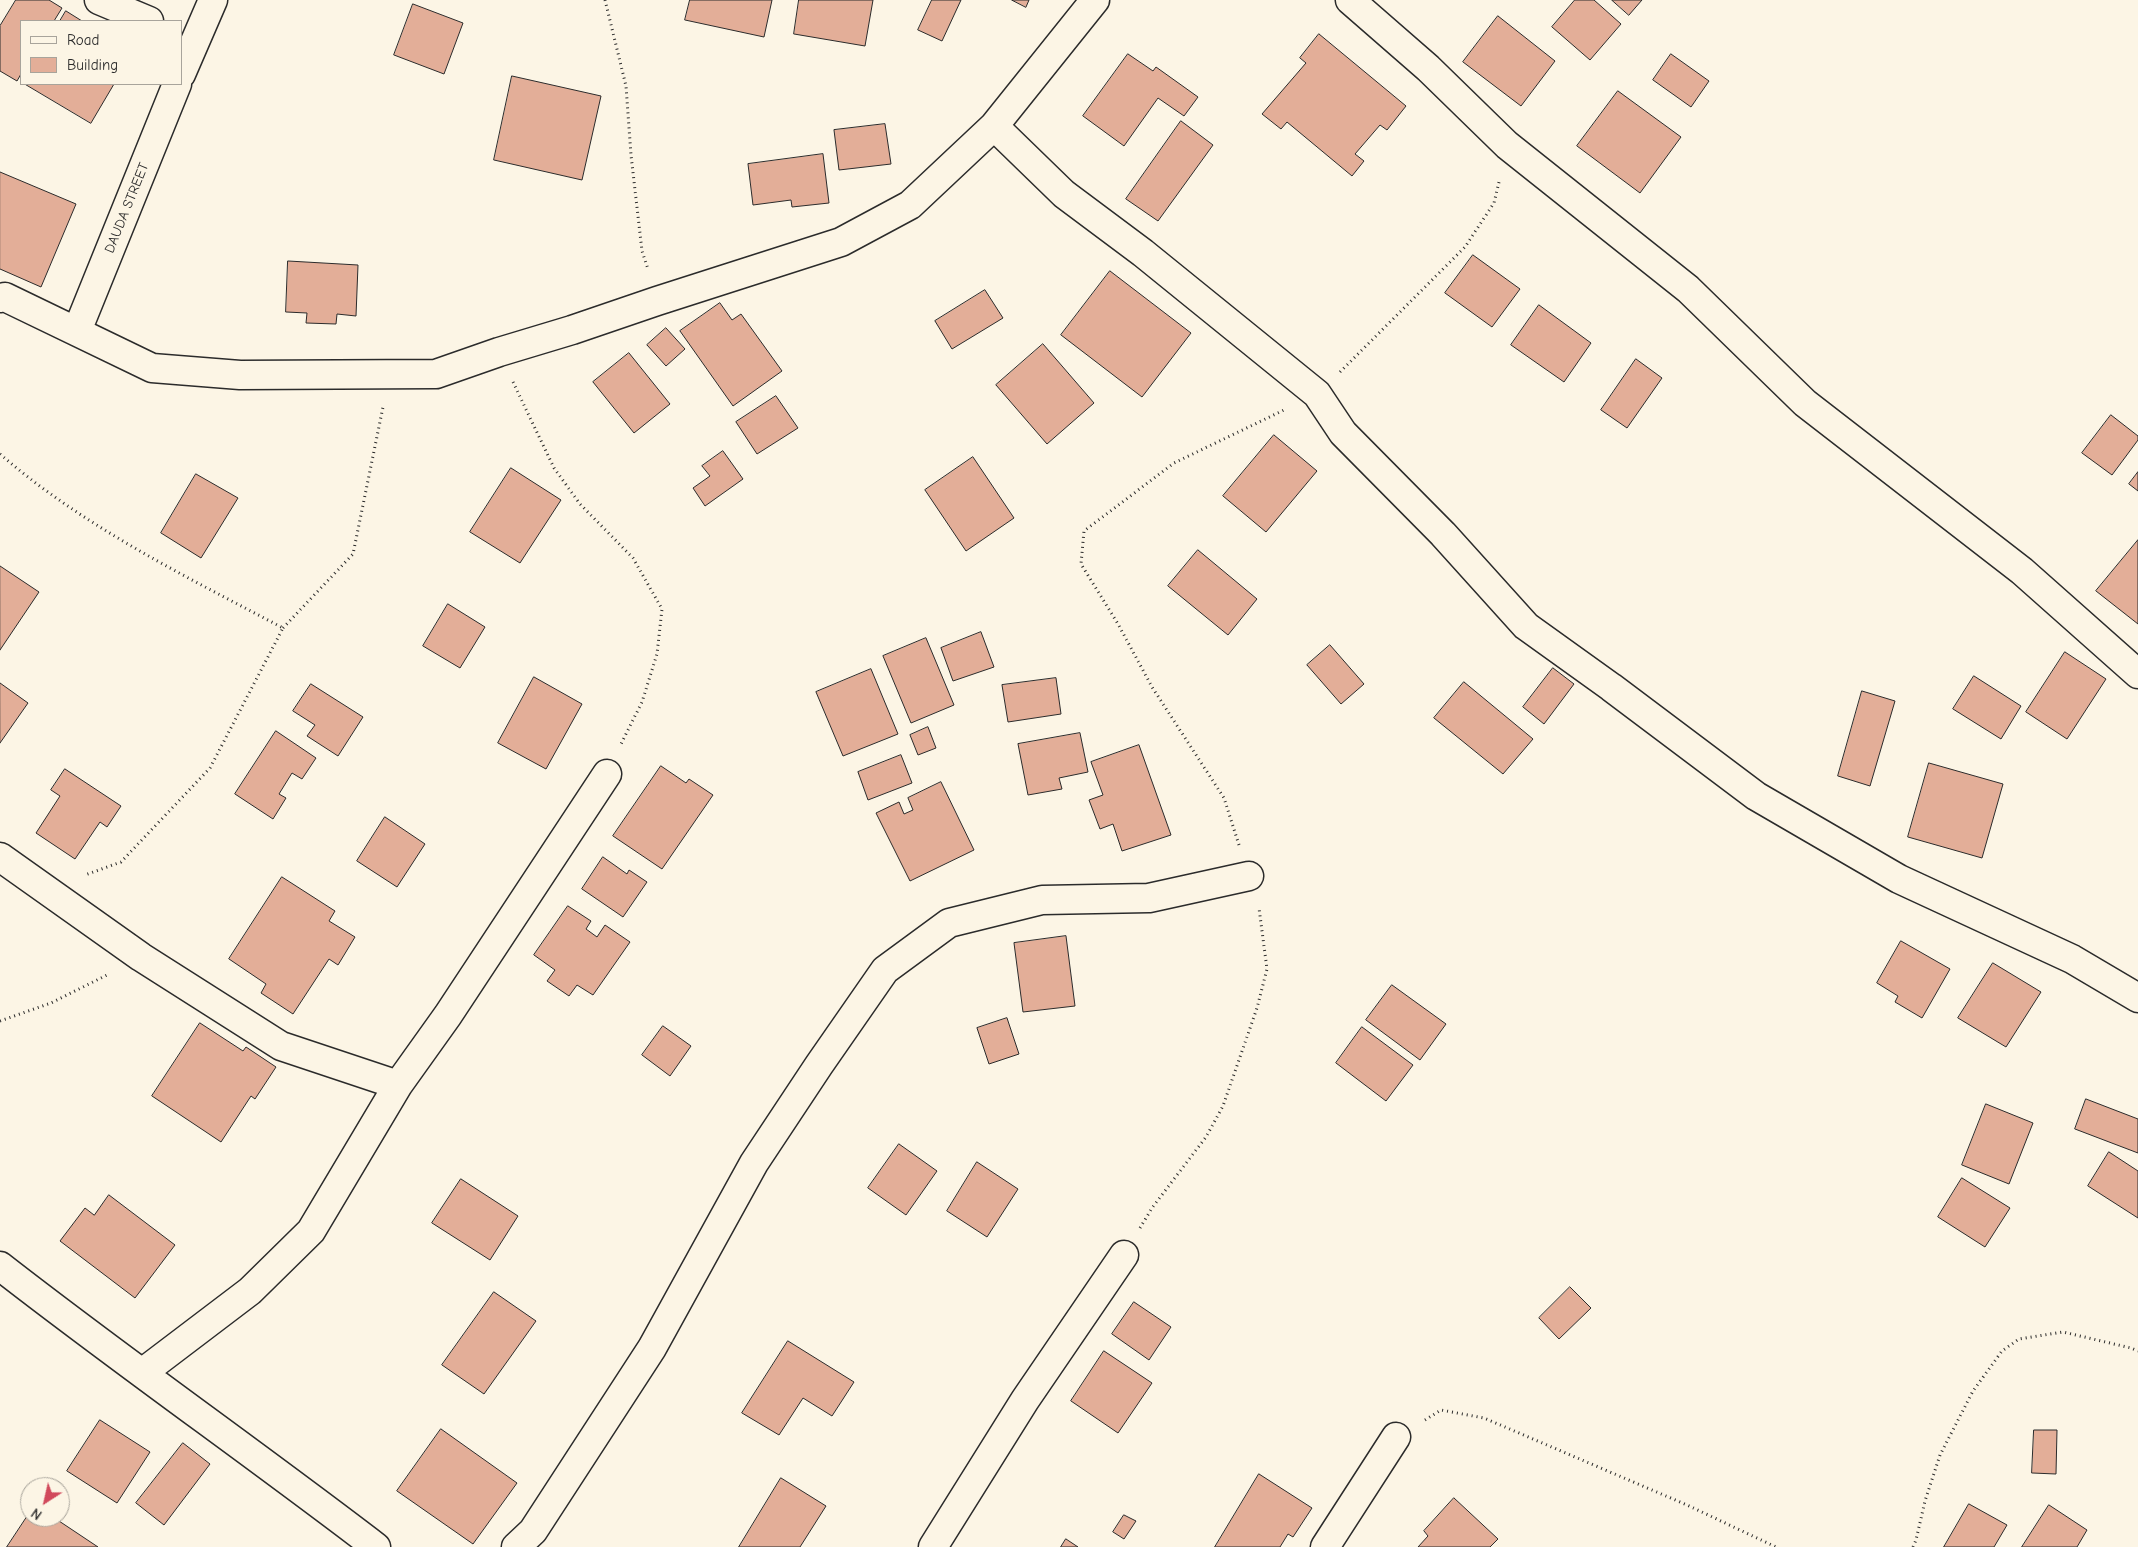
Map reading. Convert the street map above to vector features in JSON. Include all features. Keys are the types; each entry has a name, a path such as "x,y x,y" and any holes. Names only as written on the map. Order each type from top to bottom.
{"street":[{"path":"99,0 147,20"},
{"path":"182,69 190,30 213,0"},
{"path":"2,300 77,331 152,368 240,375 436,374 841,242 910,205 994,126 1095,0"},
{"path":"1350,0 1428,68 1507,144 1688,289 1805,403 2022,571 2138,674"},
{"name":"DAUDA STREET","path":"77,331 177,85"},
{"path":"994,126 1064,194 1143,253 1317,394 1343,433 1443,534 1526,626 1756,796 1899,878 2072,959 2138,998"},
{"path":"142,1373 250,1291 311,1231 398,1086 448,1015 607,774"},
{"path":"0,857 48,889 141,957 281,1046 398,1086"},
{"path":"516,1547 533,1531 642,1364 754,1163 885,970 949,923 1042,900 1149,898 1249,876"},
{"path":"933,1547 1025,1400 1124,1255"},
{"path":"0,1266 376,1547"},
{"path":"1325,1547 1396,1437"}],"path":[{"path":"605,0 626,86 631,155 642,251 657,301"},
{"path":"1124,1255 1152,1208 1206,1136 1223,1106 1257,1008 1267,969 1261,914 1224,798 1152,687 1118,624 1081,564 1084,531 1174,463 1317,394 1465,247 1494,203 1507,144"},
{"path":"499,352 554,468 580,504 633,558 662,609 657,654 642,702 607,774"},
{"path":"48,889 121,862 210,768 283,628 353,554 389,375"},
{"path":"0,454 33,482 85,518 164,564 283,628"},
{"path":"0,1021 52,1003 141,957"},
{"path":"1912,1547 1916,1540 1925,1501 1940,1455 1974,1391 2002,1351 2019,1339 2063,1332 2138,1351"},
{"path":"1396,1437 1441,1410 1484,1418 1687,1505 1776,1547"}],"building":[{"path":"16,0 49,0 62,8 55,20 20,20 20,76 17,81 0,71 0,26"},
{"path":"690,0 772,0 764,37 685,20"},
{"path":"799,0 873,0 865,46 794,34"},
{"path":"932,0 961,0 942,41 918,30"},
{"path":"1012,0 1029,0 1026,7"},
{"path":"1575,0 1594,0 1621,24 1590,60 1552,27"},
{"path":"1612,0 1642,0 1629,15"},
{"path":"413,4 463,23 444,74 394,55"},
{"path":"66,11 80,20 61,20"},
{"path":"1498,16 1555,61 1521,106 1463,62"},
{"path":"1319,34 1406,106 1387,130 1380,125 1355,154 1364,161 1352,176 1287,122 1281,129 1262,114 1306,63 1300,58"},
{"path":"1128,54 1153,71 1156,67 1198,97 1184,116 1158,98 1124,146 1083,116"},
{"path":"1671,54 1709,81 1691,107 1653,80"},
{"path":"512,76 601,96 582,180 494,160"},
{"path":"27,85 113,85 91,123"},
{"path":"1618,91 1681,137 1640,193 1577,146"},
{"path":"1181,121 1213,145 1158,221 1126,199"},
{"path":"885,124 891,164 839,170 834,130"},
{"path":"823,154 829,203 792,207 791,200 753,205 748,164"},
{"path":"0,172 76,204 41,287 0,269"},
{"path":"1473,255 1520,289 1492,327 1445,293"},
{"path":"288,261 358,265 356,316 337,314 336,324 306,323 307,313 286,312"},
{"path":"1110,271 1191,333 1142,397 1061,335"},
{"path":"985,290 1003,318 952,349 935,321"},
{"path":"720,303 732,320 741,314 782,371 733,406 680,331"},
{"path":"1539,305 1591,343 1564,382 1511,345"},
{"path":"666,328 685,349 666,366 647,345"},
{"path":"1043,344 1094,403 1047,444 996,385"},
{"path":"629,353 670,404 634,433 593,382"},
{"path":"1636,359 1662,378 1627,428 1601,410"},
{"path":"776,396 798,428 757,454 736,422"},
{"path":"2111,415 2138,436 2138,440 2112,475 2082,453"},
{"path":"1274,435 1317,471 1266,532 1223,496"},
{"path":"723,451 743,479 705,506 693,488 710,476 702,466"},
{"path":"973,457 1014,518 966,551 925,490"},
{"path":"511,468 561,500 520,563 470,532"},
{"path":"2138,472 2138,491 2129,484"},
{"path":"196,474 238,498 201,558 161,533"},
{"path":"2138,540 2138,624 2096,591"},
{"path":"1198,550 1257,599 1228,635 1168,586"},
{"path":"0,566 39,592 0,650"},
{"path":"448,604 485,627 460,668 423,646"},
{"path":"981,632 994,667 953,681 941,648"},
{"path":"926,638 954,705 911,723 883,656"},
{"path":"1330,645 1364,684 1341,704 1307,665"},
{"path":"2065,652 2106,679 2067,739 2026,712"},
{"path":"1553,668 1574,684 1544,724 1523,707"},
{"path":"871,669 898,734 843,756 816,692"},
{"path":"1974,676 2021,706 2001,739 1953,709"},
{"path":"534,677 582,704 546,769 498,743"},
{"path":"1056,678 1061,714 1008,722 1002,685"},
{"path":"1464,682 1533,739 1503,774 1434,718"},
{"path":"0,683 28,703 0,743"},
{"path":"311,684 363,717 338,756 307,736 315,725 293,711"},
{"path":"1862,691 1895,701 1870,786 1838,776"},
{"path":"928,727 936,748 918,755 910,735"},
{"path":"276,731 316,758 302,779 292,773 279,794 286,798 273,819 235,794"},
{"path":"1080,733 1088,772 1059,778 1062,789 1028,795 1018,744"},
{"path":"1139,745 1171,835 1122,851 1113,824 1100,829 1089,800 1103,795 1091,762"},
{"path":"901,755 912,783 868,800 858,772"},
{"path":"1929,763 2003,784 1982,858 1908,837"},
{"path":"661,766 686,783 689,779 713,795 662,869 613,836"},
{"path":"65,769 121,806 107,827 100,822 75,859 36,833 60,796 51,790"},
{"path":"941,782 974,850 910,881 876,813 899,802 904,814 913,810 908,798"},
{"path":"385,817 425,844 397,887 357,861"},
{"path":"603,857 627,874 629,870 647,882 623,917 582,889"},
{"path":"282,877 335,911 329,921 355,937 338,965 329,959 293,1014 261,993 266,984 229,959"},
{"path":"568,906 591,921 586,929 597,937 605,925 630,942 593,995 577,985 569,996 547,981 555,970 534,955"},
{"path":"1066,936 1075,1006 1023,1012 1014,943"},
{"path":"1901,941 1950,969 1922,1018 1895,1002 1898,996 1877,983"},
{"path":"1993,963 2041,992 2006,1047 1958,1018"},
{"path":"1392,985 1446,1024 1420,1060 1366,1020"},
{"path":"1007,1018 1019,1054 989,1064 977,1028"},
{"path":"200,1023 243,1051 246,1047 276,1067 255,1099 251,1096 221,1142 152,1096"},
{"path":"663,1026 691,1046 670,1076 642,1055"},
{"path":"1362,1027 1413,1065 1386,1101 1336,1063"},
{"path":"2086,1099 2138,1119 2138,1153 2075,1129"},
{"path":"1986,1104 2033,1123 2009,1184 1962,1165"},
{"path":"899,1144 937,1171 906,1215 868,1188"},
{"path":"2109,1152 2138,1171 2138,1218 2088,1186"},
{"path":"977,1162 1018,1189 987,1237 947,1211"},
{"path":"1962,1178 2010,1208 1985,1247 1938,1217"},
{"path":"461,1179 518,1216 490,1260 432,1223"},
{"path":"109,1195 175,1245 135,1298 60,1241 85,1208 94,1215"},
{"path":"1570,1287 1591,1308 1559,1339 1539,1318"},
{"path":"494,1292 536,1321 484,1394 442,1365"},
{"path":"1134,1302 1171,1327 1149,1360 1112,1334"},
{"path":"788,1341 854,1382 832,1416 803,1398 779,1435 742,1413"},
{"path":"1104,1351 1152,1383 1118,1433 1071,1401"},
{"path":"100,1420 150,1452 117,1503 67,1471"},
{"path":"441,1429 517,1483 473,1544 397,1491"},
{"path":"2034,1430 2057,1430 2056,1474 2032,1473"},
{"path":"183,1443 210,1464 164,1525 136,1503"},
{"path":"1259,1474 1312,1508 1293,1537 1288,1534 1280,1547 1215,1547"},
{"path":"781,1478 826,1506 800,1547 739,1547"},
{"path":"1454,1498 1498,1539 1490,1547 1418,1547 1428,1536 1424,1531"},
{"path":"1969,1504 2007,1525 1994,1547 1944,1547"},
{"path":"2049,1505 2087,1530 2077,1547 2022,1547"},
{"path":"1124,1515 1136,1521 1124,1539 1113,1532"},
{"path":"20,1527 68,1527 98,1547 7,1547"},
{"path":"1066,1539 1078,1547 1061,1547"}]}
